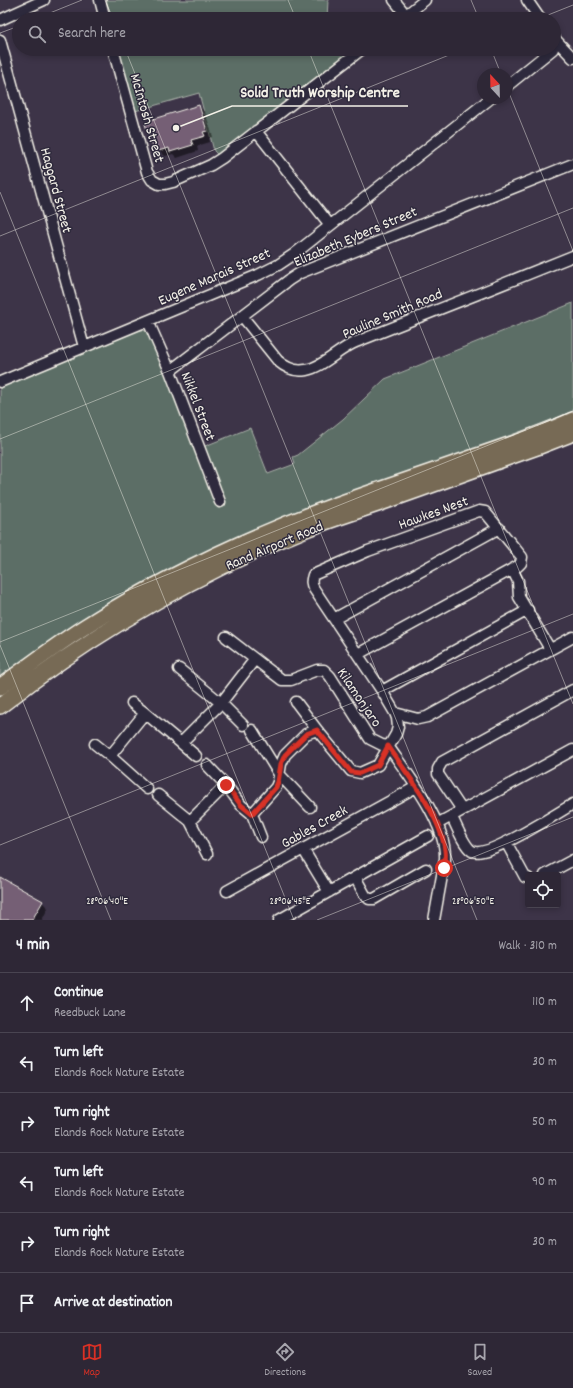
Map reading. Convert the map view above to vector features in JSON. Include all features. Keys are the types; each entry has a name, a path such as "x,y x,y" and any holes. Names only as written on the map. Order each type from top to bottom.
{"main road":[{"name":"Rand Airport Road","path":"0,687 41,656 86,626 171,577 227,549 335,505 523,441 573,420"},
{"name":"Rand Airport Road","path":"0,706 34,679 111,628 186,585 229,563 307,529 530,450 573,433"}],"street":[{"path":"18,12 44,0"},
{"path":"100,0 103,12"},
{"path":"394,0 400,12"},
{"path":"409,12 425,0"},
{"path":"526,0 535,12"},
{"path":"0,20 12,15"},
{"name":"Haggard Street","path":"0,40 84,347"},
{"path":"561,49 573,58"},
{"name":"McIntosh Street","path":"115,56 147,172 150,178 162,184 168,184 205,168 222,158 353,56"},
{"path":"513,81 542,56"},
{"name":"Eugene Marais Street","path":"0,382 272,269 285,261 483,104"},
{"path":"256,132 330,225"},
{"name":"Elizabeth Eybers Street","path":"170,371 289,280 309,269 573,164"},
{"name":"Pauline Smith Road","path":"242,316 278,361 284,366 294,370 307,370 315,367 354,343 573,256"},
{"name":"Nikkel Street","path":"148,321 170,371 220,502"},
{"name":"Hawkes Nest","path":"296,702 351,772 360,773 378,765 396,734 398,726 395,713 382,690 311,585 313,575 368,551 479,511 484,512 499,528 522,557 521,563 512,569"},
{"path":"334,619 499,528"},
{"path":"358,654 512,569 518,581 519,597 550,649"},
{"path":"382,690 528,610"},
{"name":"Kilamonjaro","path":"226,637 282,680 292,680 317,670 324,670 330,676 370,739 382,745 388,746"},
{"path":"395,713 418,719 426,717 573,637"},
{"path":"181,743 221,703 255,660"},
{"path":"179,668 247,727 279,774 310,807"},
{"path":"462,810 438,774 438,769 442,762 573,690"},
{"path":"132,703 196,756"},
{"path":"110,756 145,713"},
{"path":"252,814 276,787 281,764 285,755 306,734 317,730"},
{"path":"95,744 147,789"},
{"path":"388,746 416,787 438,824 446,851 434,920"},
{"path":"438,824 573,750"},
{"path":"207,765 226,785 241,805 252,814 261,838"},
{"path":"190,821 226,785"},
{"name":"Gables Creek","path":"227,891 416,787"},
{"path":"158,795 190,821 207,854"},
{"path":"452,817 468,847 472,851 479,852 491,849 506,842 573,804"},
{"path":"279,920 428,836"},
{"path":"506,842 525,877"},
{"path":"303,849 329,892"},
{"path":"551,872 573,860"},
{"path":"355,877 365,895 369,899 374,899 426,869"}],"green space":[{"path":"105,0 328,0 327,12 108,12"},
{"path":"120,56 347,56 218,155 214,151 199,93 135,111"},
{"path":"573,303 573,415 308,508 239,536 186,562 0,679 0,387 139,330 143,330 148,332 153,342 195,450 250,428 268,474 295,464 293,457 298,455 343,419 385,379"}],"building":[{"path":"199,105 207,131 203,132 205,136 191,140 193,145 170,152 169,148 158,151 156,144 152,145 145,124 151,123 150,120"},
{"path":"0,877 43,901 32,920 0,920"}],"place":[{"name":"Solid Truth Worship Centre","path":"176,128"}],"route":[{"path":"226,785 241,805 252,814 276,787 281,764 285,755 306,734 317,730 351,772 360,773 378,765 388,746 416,787 438,824 446,851 444,868"}]}
